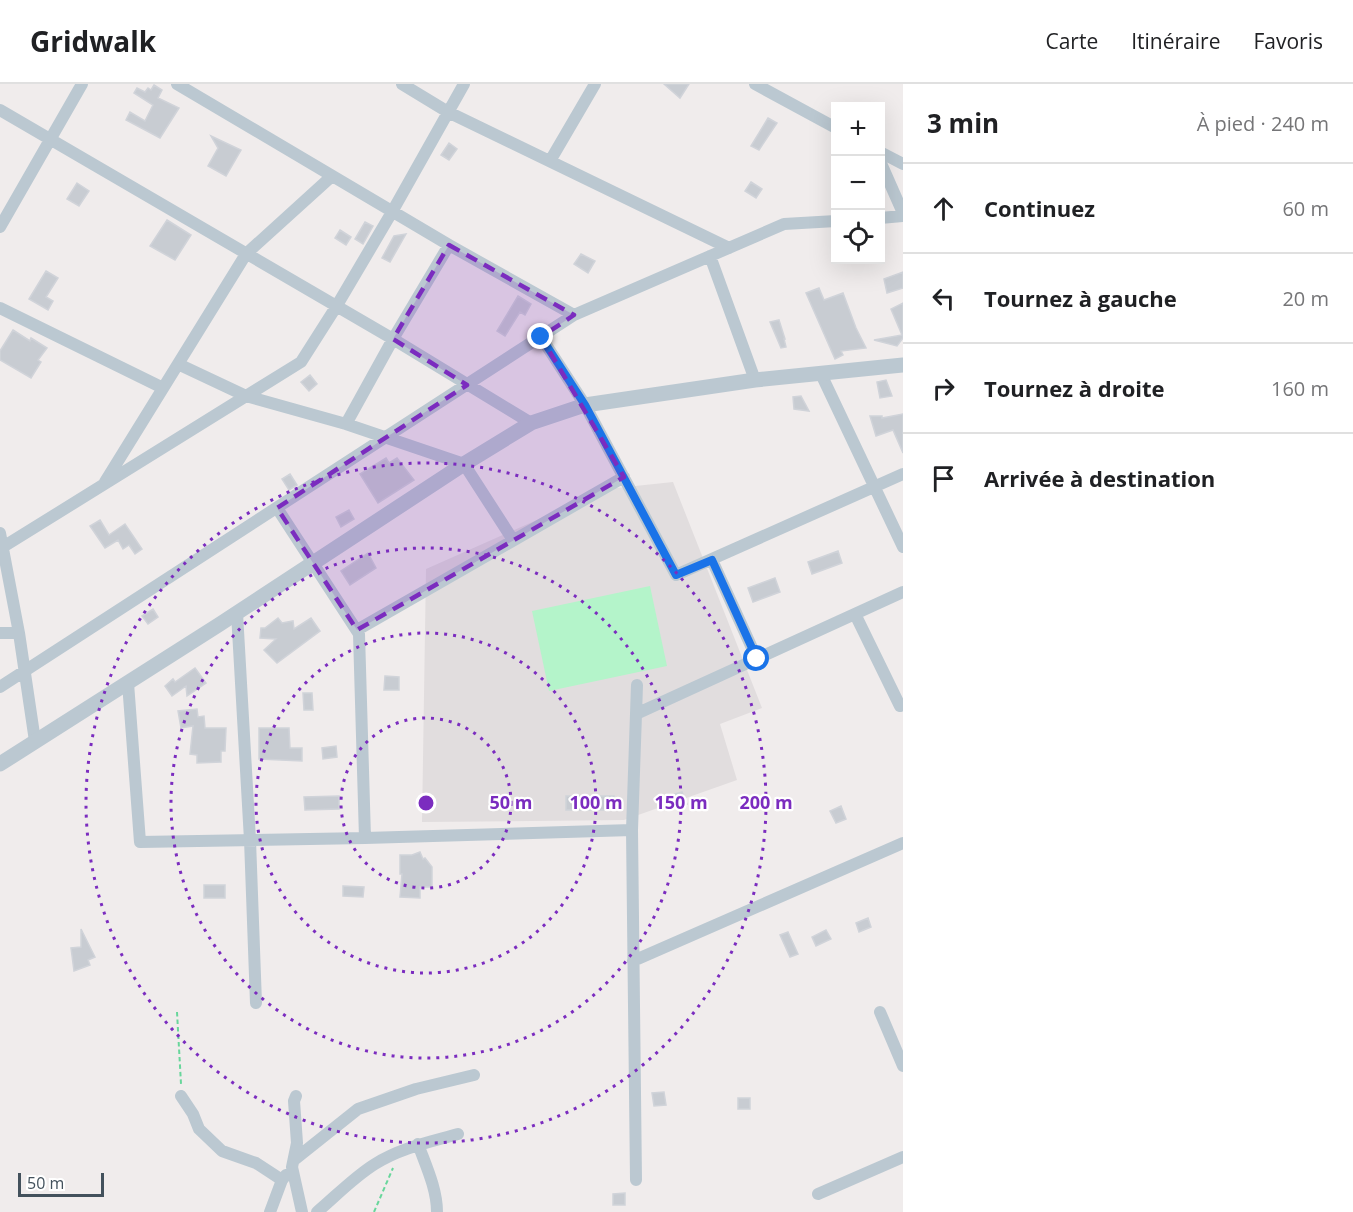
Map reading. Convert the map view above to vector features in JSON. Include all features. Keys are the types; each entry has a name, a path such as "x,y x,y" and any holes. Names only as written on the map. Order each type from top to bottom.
{"street":[{"path":"0,227 82,84"},
{"path":"177,84 448,245 574,315"},
{"path":"402,84 448,112 729,248"},
{"path":"3,547 301,362 392,212 464,84"},
{"path":"550,161 595,84"},
{"path":"755,84 831,125"},
{"path":"0,110 393,339 531,423"},
{"path":"885,155 903,164"},
{"path":"885,173 903,214 885,217"},
{"path":"103,485 246,254 332,176"},
{"path":"0,687 574,315 784,224 831,220"},
{"path":"346,424 448,245"},
{"path":"710,256 755,380"},
{"path":"0,308 163,388"},
{"path":"541,337 585,405 676,575 900,475 903,488"},
{"path":"178,364 246,396 346,424 464,464 513,540"},
{"path":"0,764 531,423 585,405 755,380 903,365"},
{"path":"821,374 903,547"},
{"path":"357,630 624,477"},
{"path":"277,508 359,634 365,838"},
{"path":"0,533 19,633 35,741"},
{"path":"712,560 757,659"},
{"path":"636,714 903,592"},
{"path":"237,613 250,840 256,1003"},
{"path":"855,614 897,708"},
{"path":"0,633 19,633"},
{"path":"128,683 140,842 632,830"},
{"path":"636,1180 632,830 637,685"},
{"path":"633,961 903,843"},
{"path":"880,1012 903,1066"},
{"path":"270,1212 282,1179 293,1164 358,1109 416,1089 474,1075"},
{"path":"181,1096 193,1114 199,1129 222,1151 256,1163 282,1179"},
{"path":"296,1096 294,1101 297,1143 293,1164 302,1212"},
{"path":"317,1212 376,1163 418,1144 458,1134"},
{"path":"418,1144 437,1202 437,1212"},
{"path":"819,1194 903,1157"}],"path":[{"path":"177,1012 181,1096"},
{"path":"374,1212 399,1151"}],"highlighted area":[{"path":"449,245 574,315 541,337 624,477 357,630 277,508 467,385 393,339"}],"shaded area":[{"path":"673,482 762,708 720,724 737,780 624,820 422,822 426,569 607,489"}],"green space":[{"path":"650,586 667,666 549,691 532,611"}],"building":[{"path":"664,84 689,84 680,98"},
{"path":"154,85 162,90 158,98 179,108 160,138 126,120 130,112 145,121 153,105 134,93 137,88 145,92 148,88 151,90"},
{"path":"768,118 777,123 759,150 751,146"},
{"path":"211,136 241,150 226,176 208,166 218,148"},
{"path":"449,143 457,149 449,160 441,155"},
{"path":"751,182 762,189 756,198 745,191"},
{"path":"77,183 89,191 79,206 67,199"},
{"path":"167,220 191,235 175,260 150,246"},
{"path":"365,222 373,226 363,244 355,239"},
{"path":"340,230 351,237 346,245 335,238"},
{"path":"406,234 390,262 382,258 394,236"},
{"path":"581,254 595,261 588,273 574,264"},
{"path":"46,271 58,278 46,297 53,301 48,310 29,299"},
{"path":"903,272 903,288 887,293 884,279"},
{"path":"819,288 824,300 843,293 866,348 841,351 843,355 835,359 806,293"},
{"path":"518,296 531,304 525,315 520,312 505,336 497,331"},
{"path":"903,303 903,338 897,346 874,340 902,335 891,309"},
{"path":"779,320 786,347 781,348 770,322"},
{"path":"13,330 47,348 38,360 41,362 31,378 0,360 0,351"},
{"path":"310,375 317,384 309,391 301,382"},
{"path":"886,380 892,396 880,398 877,382"},
{"path":"801,396 809,411 794,409 793,397"},
{"path":"903,414 903,453 893,430 876,436 870,416 882,416 882,418"},
{"path":"386,458 389,463 397,458 414,480 378,503 360,474"},
{"path":"290,474 297,485 289,490 282,479"},
{"path":"349,510 354,519 341,527 336,517"},
{"path":"100,520 109,535 125,524 142,549 135,554 129,545 123,549 118,540 105,548 90,526"},
{"path":"838,551 842,563 812,574 808,562"},
{"path":"368,553 376,568 350,585 341,571"},
{"path":"775,578 780,592 753,602 748,588"},
{"path":"153,609 158,617 148,624 142,616"},
{"path":"278,618 282,623 293,621 294,629 311,618 320,631 277,663 264,650 276,639 260,638 261,628 265,628"},
{"path":"195,668 206,683 187,696 186,686 172,696 165,686 173,679 175,682"},
{"path":"385,676 399,677 399,690 384,690"},
{"path":"303,693 312,693 313,710 304,710"},
{"path":"197,709 198,717 204,716 205,728 226,728 225,751 221,751 221,762 197,763 197,755 190,754 193,726 181,728 178,711"},
{"path":"259,728 289,728 290,748 302,748 302,761 259,759"},
{"path":"336,746 337,757 323,759 322,748"},
{"path":"682,792 687,804 676,808 672,795"},
{"path":"339,796 339,809 305,810 304,797"},
{"path":"566,796 614,796 614,810 566,810"},
{"path":"841,806 846,819 836,823 830,811"},
{"path":"420,852 423,859 425,858 432,867 432,887 420,887 420,898 400,897 402,874 400,874 400,855"},
{"path":"204,885 225,885 225,898 204,898"},
{"path":"343,886 364,887 363,897 343,896"},
{"path":"868,918 871,927 859,932 856,923"},
{"path":"81,929 95,957 88,960 90,965 74,971 71,948 81,947"},
{"path":"826,930 831,939 816,946 812,937"},
{"path":"788,932 798,954 790,957 780,935"},
{"path":"664,1092 666,1105 654,1106 652,1093"},
{"path":"738,1098 750,1098 750,1109 738,1109"},
{"path":"625,1193 625,1205 613,1205 613,1194"}],"route":[{"path":"541,337 585,405 676,575 712,560 757,659"}]}
